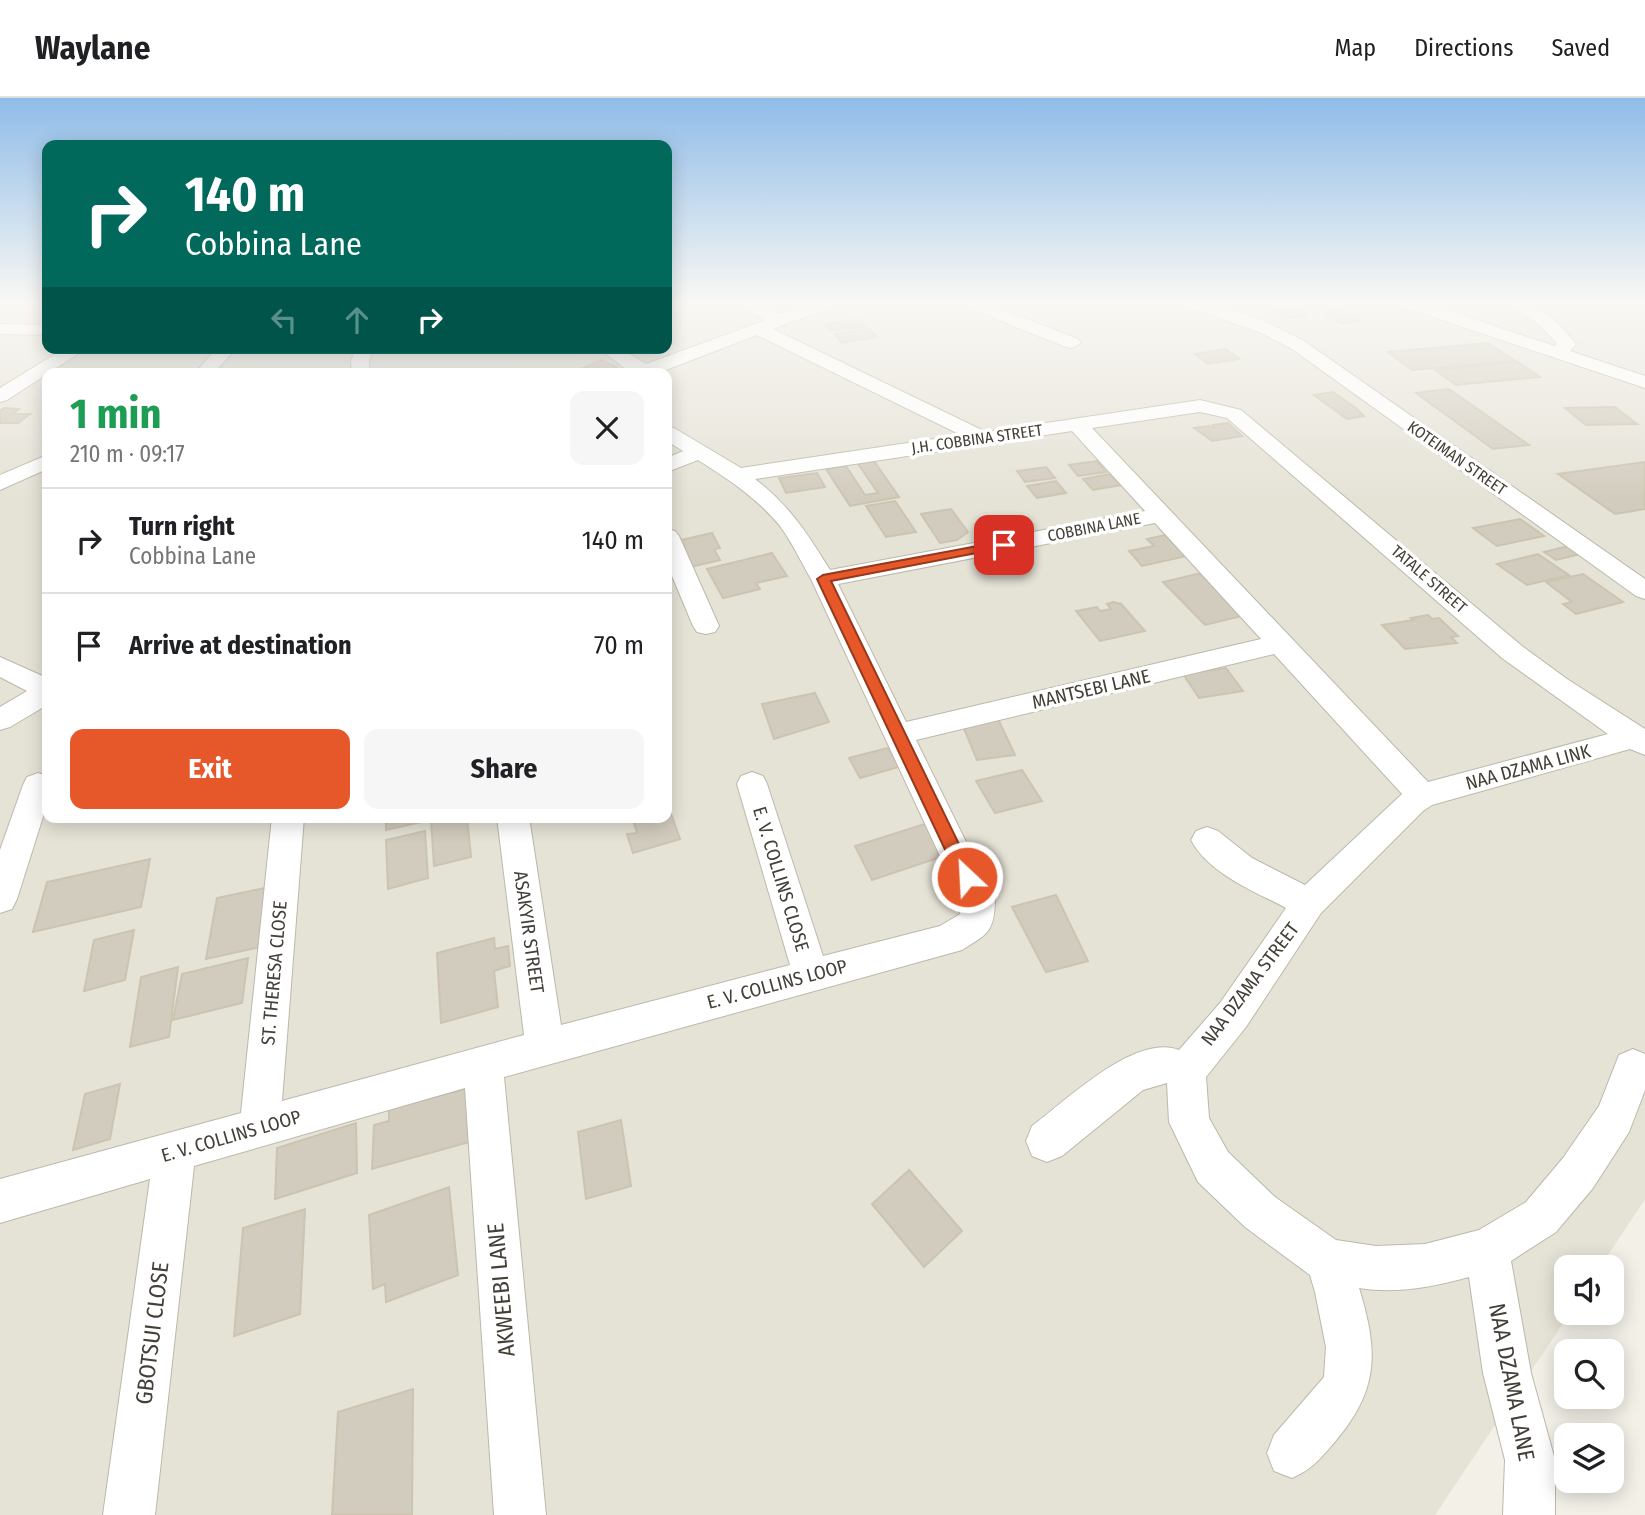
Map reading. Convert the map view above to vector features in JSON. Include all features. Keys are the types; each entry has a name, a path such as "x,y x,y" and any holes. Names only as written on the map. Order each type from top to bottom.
{"street":[{"path":"837,367 981,437"},
{"name":"KOTEIMAN STREET","path":"1329,367 1645,591"},
{"path":"1603,367 1641,379"},
{"path":"0,397 42,371"},
{"name":"J.H. COBBINA STREET","path":"737,475 1200,406 1218,408"},
{"name":"TATALE STREET","path":"1218,408 1234,414 1512,652 1640,740"},
{"path":"1078,425 1422,796"},
{"name":"E. V. COLLINS LOOP","path":"0,1201 545,1047 949,939 977,922 978,901 823,579 791,525 768,500 737,475 672,435"},
{"path":"672,464 699,452"},
{"path":"0,483 42,463"},
{"path":"24,472 42,481"},
{"name":"COBBINA LANE","path":"823,579 1159,515"},
{"path":"672,548 706,626"},
{"name":"MANTSEBI LANE","path":"899,734 1282,643"},
{"path":"0,666 42,688"},
{"path":"0,720 42,694"},
{"name":"NAA DZAMA LINK","path":"1422,796 1640,740"},
{"name":"E. V. COLLINS CLOSE","path":"752,784 811,974"},
{"path":"0,900 38,785"},
{"name":"NAA DZAMA STREET","path":"1186,1071 1233,1015 1309,903 1422,796"},
{"name":"ST. THERESA CLOSE","path":"260,1128 287,823"},
{"name":"ASAKYIR STREET","path":"514,823 545,1047"},
{"path":"1207,840 1240,868 1309,903"},
{"path":"1047,1140 1132,1074 1168,1064 1186,1071 1189,1122 1213,1167 1260,1212 1328,1261 1376,1268 1425,1266 1487,1250 1541,1217 1578,1173 1615,1118 1633,1068"},
{"name":"AKWEEBI LANE","path":"483,1065 520,1515"},
{"name":"GBOTSUI CLOSE","path":"129,1515 175,1152"},
{"name":"NAA DZAMA LANE","path":"1487,1250 1507,1373 1530,1460 1529,1515"},
{"path":"1292,1453 1343,1392 1351,1362 1344,1320 1328,1261"}],"shaded area":[{"path":"0,367 1645,367 1645,1199 1608,1255 1554,1255 1554,1325 1562,1325 1435,1515 0,1515"}],"building":[{"path":"1408,367 1445,367 1412,370"},
{"path":"1526,367 1540,377 1456,385 1435,370"},
{"path":"1449,389 1529,445 1493,449 1416,393"},
{"path":"1333,392 1364,416 1347,419 1314,395"},
{"path":"1615,407 1637,424 1586,425 1565,408"},
{"path":"4,408 19,409 13,414 30,414 18,423 0,423 0,411"},
{"path":"1228,423 1242,436 1212,441 1194,428 1215,428 1213,425"},
{"path":"874,461 899,497 850,506 826,469 846,466 865,495 878,493 858,464"},
{"path":"1097,461 1106,472 1078,476 1069,465"},
{"path":"1645,462 1645,509 1615,514 1558,474"},
{"path":"1046,467 1055,478 1025,482 1017,471"},
{"path":"817,473 825,487 786,493 779,478"},
{"path":"1110,474 1121,485 1093,490 1083,479"},
{"path":"1056,481 1066,493 1037,498 1027,486"},
{"path":"895,501 916,532 886,537 866,506"},
{"path":"951,509 968,532 957,540 940,543 921,514"},
{"path":"1520,519 1544,536 1497,546 1473,528"},
{"path":"712,533 720,548 714,549 720,560 690,567 677,541"},
{"path":"1165,535 1187,556 1142,566 1129,551 1154,546 1147,539"},
{"path":"1568,546 1580,554 1556,560 1544,552"},
{"path":"772,553 787,576 756,583 760,589 723,598 707,569"},
{"path":"1538,554 1569,575 1527,585 1497,564"},
{"path":"1201,573 1242,616 1205,625 1163,582"},
{"path":"1583,574 1623,602 1576,614 1563,604 1572,602 1546,582"},
{"path":"1107,604 1121,604 1145,631 1100,641 1076,611 1097,607 1100,611 1111,609"},
{"path":"1428,615 1432,619 1439,618 1458,636 1451,637 1457,643 1405,649 1382,625 1414,620 1411,618"},
{"path":"1226,668 1243,691 1199,698 1183,674"},
{"path":"815,693 829,722 774,739 762,704"},
{"path":"998,719 1015,755 977,760 962,724"},
{"path":"888,748 899,767 860,778 849,758"},
{"path":"1022,770 1042,801 995,813 976,781"},
{"path":"672,816 680,839 633,853 627,834 637,833 634,823 672,823"},
{"path":"386,823 417,823 386,830"},
{"path":"431,823 468,823 471,857 434,866"},
{"path":"925,824 944,856 872,880 855,846"},
{"path":"425,831 428,878 388,889 386,840"},
{"path":"150,859 141,907 33,932 47,882"},
{"path":"274,886 265,946 206,959 217,898"},
{"path":"1056,895 1088,961 1046,972 1012,907"},
{"path":"134,930 125,980 84,991 94,940"},
{"path":"494,938 495,949 508,946 510,966 494,971 498,1007 441,1023 437,953"},
{"path":"248,958 242,1003 173,1020 182,974"},
{"path":"178,967 169,1037 130,1047 141,977"},
{"path":"120,1084 110,1139 73,1150 85,1094"},
{"path":"481,1085 484,1138 372,1169 374,1125 389,1121 389,1109"},
{"path":"621,1120 631,1186 586,1199 578,1132"},
{"path":"356,1123 357,1173 275,1199 277,1148"},
{"path":"909,1170 962,1231 924,1267 872,1204"},
{"path":"449,1187 458,1275 386,1302 385,1284 373,1289 369,1215"},
{"path":"305,1209 300,1314 234,1336 243,1228"},
{"path":"413,1389 412,1515 332,1515 338,1412"}],"route":[{"path":"967,877 823,579 1004,545"}]}
